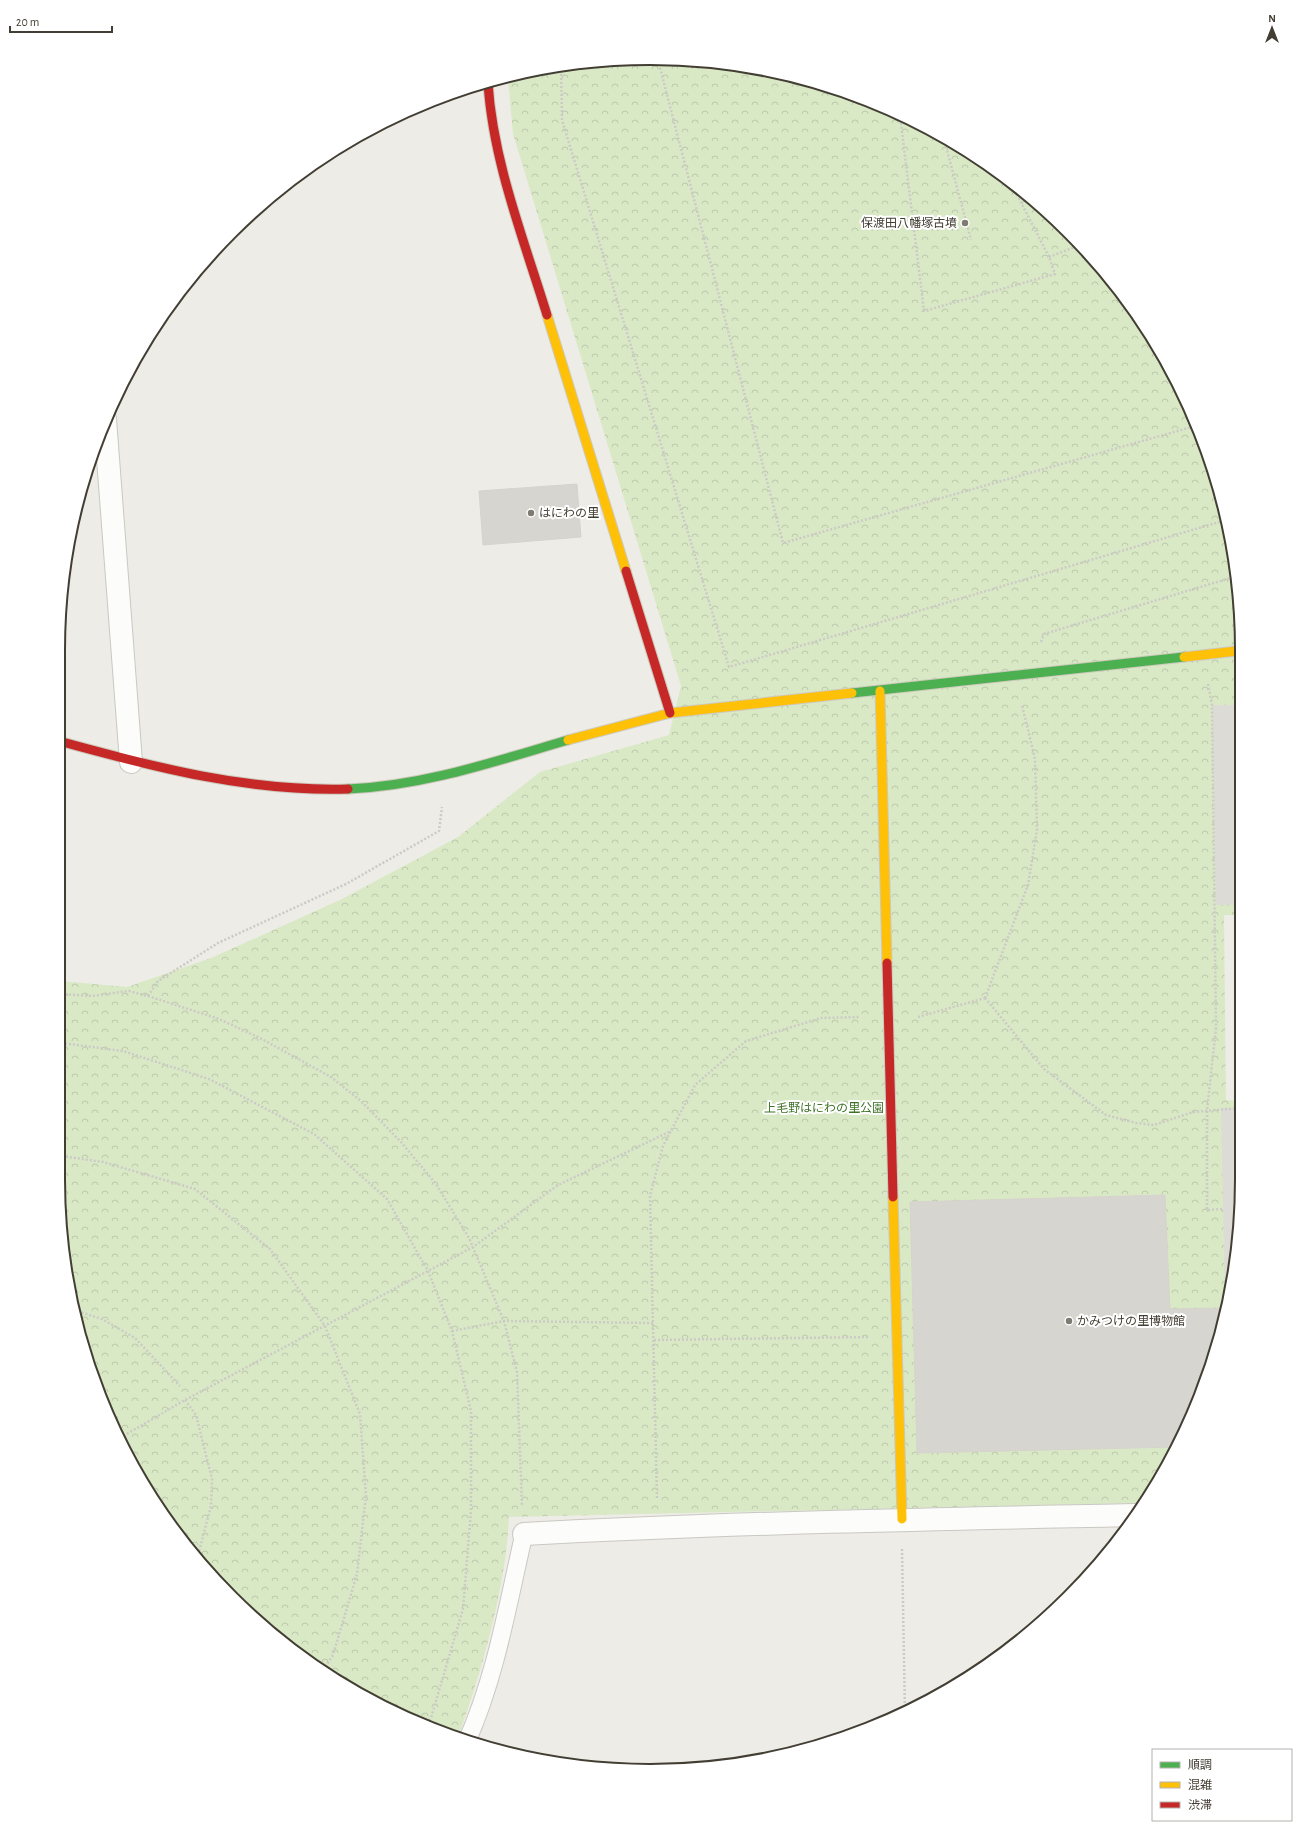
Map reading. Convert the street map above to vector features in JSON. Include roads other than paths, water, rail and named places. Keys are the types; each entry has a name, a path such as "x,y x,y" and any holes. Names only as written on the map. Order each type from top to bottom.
{"street":[{"path":"488,88 489,100 503,172 670,713"},
{"path":"106,436 131,762"},
{"path":"65,743 131,762 232,782 282,789 335,791 375,788 444,776 625,724 670,713 1235,652"},
{"path":"880,691 902,1519"},
{"path":"524,1534 658,1527 902,1519 1128,1515"}],"lane":[{"path":"470,1735 479,1714 524,1534"}],"place":[{"name":"保渡田八幡塚古墳","path":"965,223"},
{"name":"はにわの里","path":"531,513"},
{"name":"かみつけの里博物館","path":"1069,1321"}],"park label":[{"name":"上毛野はにわの里公園","path":"824,1108"}]}
